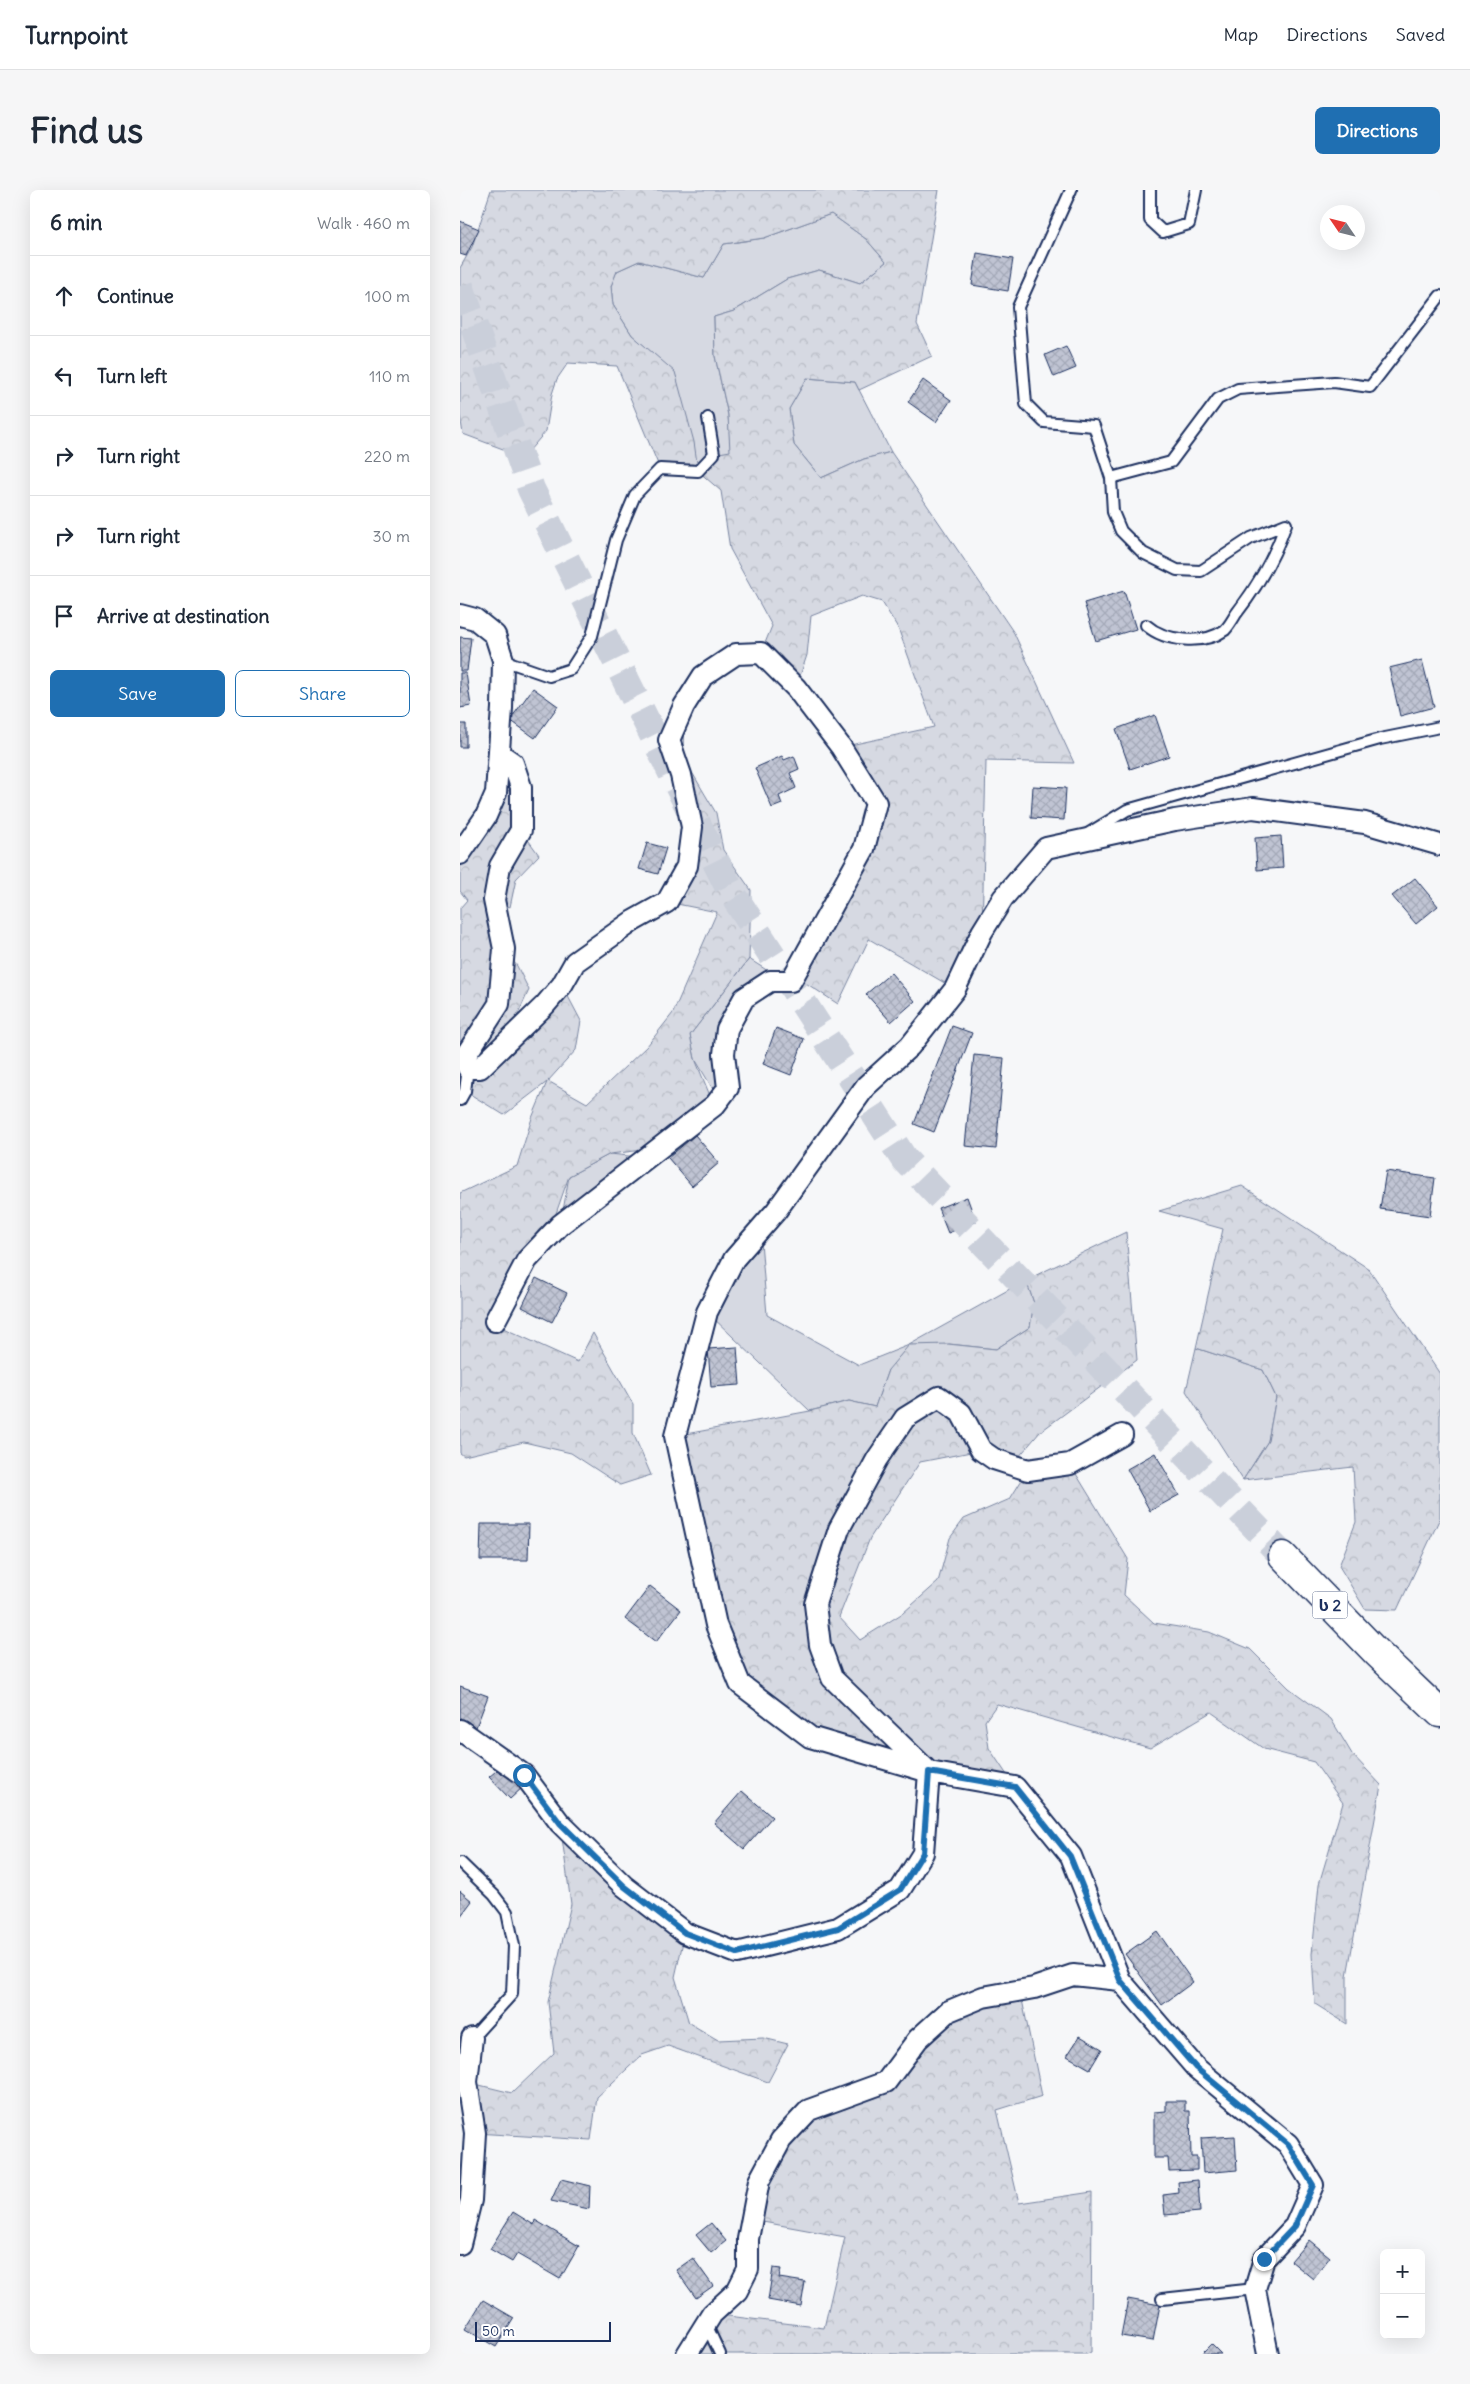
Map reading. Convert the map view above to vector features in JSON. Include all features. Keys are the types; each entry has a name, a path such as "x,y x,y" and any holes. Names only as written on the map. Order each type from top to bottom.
{"highway":[{"name":"ს 2","path":"1283,1556 1376,1653 1440,1713"}],"street":[{"path":"460,615 475,619 495,635 503,660 500,754 496,793 486,816 460,854"},
{"path":"496,1321 527,1260 560,1225 715,1105 728,1088 724,1054 728,1029 744,998 770,981 790,981 864,849 876,803 841,747 796,688 761,653 736,654 704,676 684,706 669,740 681,774 692,827 687,866 667,902 633,921 575,962 562,985 510,1039 480,1068 468,1068 464,1058 499,1004 504,949 494,900 500,866 521,830 522,787 513,764 500,754"},
{"path":"1268,2354 1255,2289 1264,2259 1295,2226 1313,2185 1288,2144 1196,2068 1120,1980 1070,1856 1015,1787 929,1772 810,1737 740,1684 716,1625 675,1436 707,1312 734,1259 776,1211 866,1086 910,1046 954,989 982,932 1003,898 1046,848 1175,820 1253,808 1365,823 1440,845"},
{"path":"929,1772 832,1678 820,1645 815,1604 839,1529 877,1458 905,1418 939,1397 961,1413 982,1450 994,1459 1028,1470 1070,1464 1122,1435"},
{"path":"460,1730 524,1775 560,1823 624,1886 685,1933 737,1953 838,1928 900,1890 923,1853 929,1772"},
{"path":"687,2354 712,2314 737,2290 748,2269 748,2239 759,2180 781,2140 809,2110 886,2082 918,2039 948,2011 983,1997 1034,1988 1073,1975 1120,1980"},
{"path":"460,2244 471,2200 475,2133 467,2082 472,2038"}],"lane":[{"path":"1071,190 1018,307 1026,404 1044,422 1094,426 1111,478 1113,512 1121,531 1143,553 1177,570 1201,571 1251,538 1286,524 1279,544 1256,584 1225,630 1194,641 1156,633 1146,625"},
{"path":"1150,190 1150,220 1163,232 1188,224 1196,190"},
{"path":"1111,478 1171,462 1218,399 1238,389 1334,382 1370,387 1440,296"},
{"path":"503,660 549,676 572,668 592,636 616,540 635,495 660,469 698,471 714,454 708,418"},
{"path":"1075,841 1127,810 1371,741 1440,727"},
{"path":"460,1100 465,1092 468,1068"},
{"path":"462,1863 494,1895 507,1912 514,1946 512,1994 472,2038"},
{"path":"1162,2299 1255,2289"},
{"path":"706,2324 720,2354"}],"green space":[{"path":"491,190 939,190 917,324 932,356 859,390 855,382 807,378 789,409 794,445 821,478 864,459 891,452 1014,633 1074,763 986,761 982,932 955,989 869,939 838,1004 798,978 876,803 841,747 934,727 898,628 882,602 862,596 811,616 807,655 796,688 761,653 772,626 730,549 721,491 698,471 660,469 617,366 568,363 557,379 552,394 546,431 529,451 503,449 463,434 460,415 460,268 472,247","holes":["831,214 866,239 886,262 860,283 819,270 787,279 734,311 714,317 715,356 728,415 730,451 714,454 698,470 694,442 675,372 632,335 613,305 611,286 617,271 639,261 704,278 724,244 764,238"]},
{"path":"831,214 866,239 886,262 860,283 819,270 787,279 734,311 714,317 715,356 728,415 731,451 698,471 675,373 632,335 613,305 611,286 617,271 639,261 704,278 724,244 764,238"},
{"path":"807,378 855,382 891,452 864,459 821,478 794,445 789,409"},
{"path":"684,706 683,757 716,813 723,850 751,890 749,959 690,1035 695,1059 713,1103 651,1149 610,1154 569,1176 553,1222 492,1323 578,1362 593,1333 633,1404 633,1433 651,1475 620,1485 571,1453 524,1442 464,1456 460,1453 460,1193 517,1166 532,1118 547,1082 504,1115 460,1086 460,908 467,900 460,891 460,855 497,794 521,787 521,830 539,855 516,879 510,907 495,900 504,949 517,966 529,990 504,1045 562,985 581,1021 576,1050 548,1081 587,1103 647,1046 673,1013 717,912 667,902 692,827 669,740"},
{"path":"749,959 776,976 743,996 717,1096 695,1059 690,1035"},
{"path":"610,1154 638,1157 562,1217 569,1176"},
{"path":"1242,1186 1369,1269 1440,1374 1440,1518 1397,1610 1365,1609 1339,1566 1356,1522 1353,1467 1243,1480 1268,1441 1276,1397 1263,1370 1196,1348 1223,1229 1159,1211"},
{"path":"760,1229 767,1315 859,1365 909,1345 1026,1280 1034,1303 1030,1327 996,1349 949,1344 888,1370 875,1407 849,1401 810,1411 707,1312"},
{"path":"1126,1232 1137,1360 1040,1432 1012,1465 981,1450 920,1462 870,1538 839,1617 860,1640 903,1613 938,1582 950,1538 964,1519 1010,1499 1028,1470 1070,1464 1128,1559 1124,1595 1154,1623 1209,1632 1250,1649 1289,1688 1331,1719 1352,1754 1381,1785 1347,1976 1347,2024 1315,2004 1312,1954 1319,1884 1343,1803 1314,1762 1264,1749 1211,1712 1150,1748 997,1704 985,1721 989,1748 1015,1787 810,1737 740,1684 675,1436 810,1411 849,1401 875,1407 888,1370 909,1345 948,1344 996,1349 1030,1327 1034,1303 1026,1280"},
{"path":"1196,1348 1263,1370 1276,1397 1268,1441 1243,1480 1186,1391"},
{"path":"560,1823 685,1933 675,1977 689,2023 718,2040 763,2038 788,2044 768,2082 668,2046 642,2055 597,2097 591,2140 475,2133 467,2082 512,2093 554,2053 548,2002 571,1904"},
{"path":"1020,1990 1042,2096 997,2110 1019,2203 1092,2192 1091,2352 1087,2354 687,2354 712,2314 824,2328 845,2237 752,2220 759,2181 809,2110 886,2082 949,2011"}],"building":[{"path":"460,221 479,229 466,256 460,254"},
{"path":"977,253 1013,259 1008,291 972,285"},
{"path":"1066,346 1076,368 1054,377 1045,355"},
{"path":"923,380 951,400 936,422 908,402"},
{"path":"1124,591 1136,629 1096,641 1084,603"},
{"path":"460,637 471,638 467,671 460,671"},
{"path":"1422,660 1434,707 1400,716 1389,668"},
{"path":"460,673 466,673 471,706 460,708"},
{"path":"533,688 558,706 535,738 510,720"},
{"path":"1155,715 1169,756 1130,769 1116,729"},
{"path":"460,724 466,724 466,747 460,747"},
{"path":"782,756 784,760 794,756 799,769 790,773 796,788 779,796 782,804 772,808 755,768"},
{"path":"1033,786 1066,788 1064,820 1031,818"},
{"path":"1281,836 1283,868 1257,870 1255,838"},
{"path":"647,843 666,848 658,874 639,869"},
{"path":"1415,878 1438,906 1416,924 1392,896"},
{"path":"891,973 915,1001 891,1022 866,994"},
{"path":"952,1026 972,1033 934,1132 914,1124"},
{"path":"776,1028 804,1039 791,1075 763,1064"},
{"path":"974,1055 1004,1058 996,1149 965,1146"},
{"path":"695,1135 719,1163 692,1186 668,1158"},
{"path":"1386,1171 1435,1178 1430,1216 1380,1209"},
{"path":"967,1197 976,1222 948,1233 938,1208"},
{"path":"536,1278 567,1293 552,1322 522,1307"},
{"path":"737,1347 740,1385 711,1387 708,1349"},
{"path":"1155,1453 1179,1495 1150,1511 1127,1469"},
{"path":"481,1524 529,1524 528,1560 480,1560"},
{"path":"650,1586 681,1610 656,1642 625,1619"},
{"path":"460,1686 488,1696 475,1730 460,1725"},
{"path":"503,1765 523,1787 510,1799 489,1777"},
{"path":"742,1791 772,1817 744,1849 714,1823"},
{"path":"460,1891 472,1901 460,1917"},
{"path":"1157,1931 1193,1982 1162,2005 1125,1954"},
{"path":"1080,2036 1102,2049 1090,2069 1067,2056"},
{"path":"1166,2101 1185,2101 1185,2111 1190,2111 1191,2157 1197,2157 1197,2170 1169,2171 1168,2158 1154,2158 1154,2112 1166,2111"},
{"path":"1235,2136 1237,2170 1203,2173 1201,2138"},
{"path":"561,2179 590,2186 589,2209 551,2201"},
{"path":"1198,2180 1200,2212 1165,2215 1163,2195 1179,2193 1178,2182"},
{"path":"513,2212 534,2225 535,2220 579,2246 560,2279 517,2254 512,2262 490,2249"},
{"path":"711,2223 726,2241 711,2253 696,2235"},
{"path":"1309,2240 1330,2257 1313,2279 1291,2261"},
{"path":"693,2258 713,2286 696,2298 676,2270"},
{"path":"773,2268 781,2269 779,2278 805,2282 801,2306 768,2300"},
{"path":"1128,2299 1160,2305 1153,2341 1121,2336"},
{"path":"483,2300 514,2318 496,2347 465,2329"},
{"path":"1211,2344 1221,2354 1201,2354"}],"tunnel":[{"path":"460,286 531,489 730,890 904,1159 1283,1556"}],"route":[{"path":"524,1775 560,1823 624,1886 685,1933 737,1953 838,1928 900,1890 923,1853 929,1772 1015,1787 1070,1856 1120,1980 1196,2068 1288,2144 1313,2185 1295,2226 1264,2259"}]}
